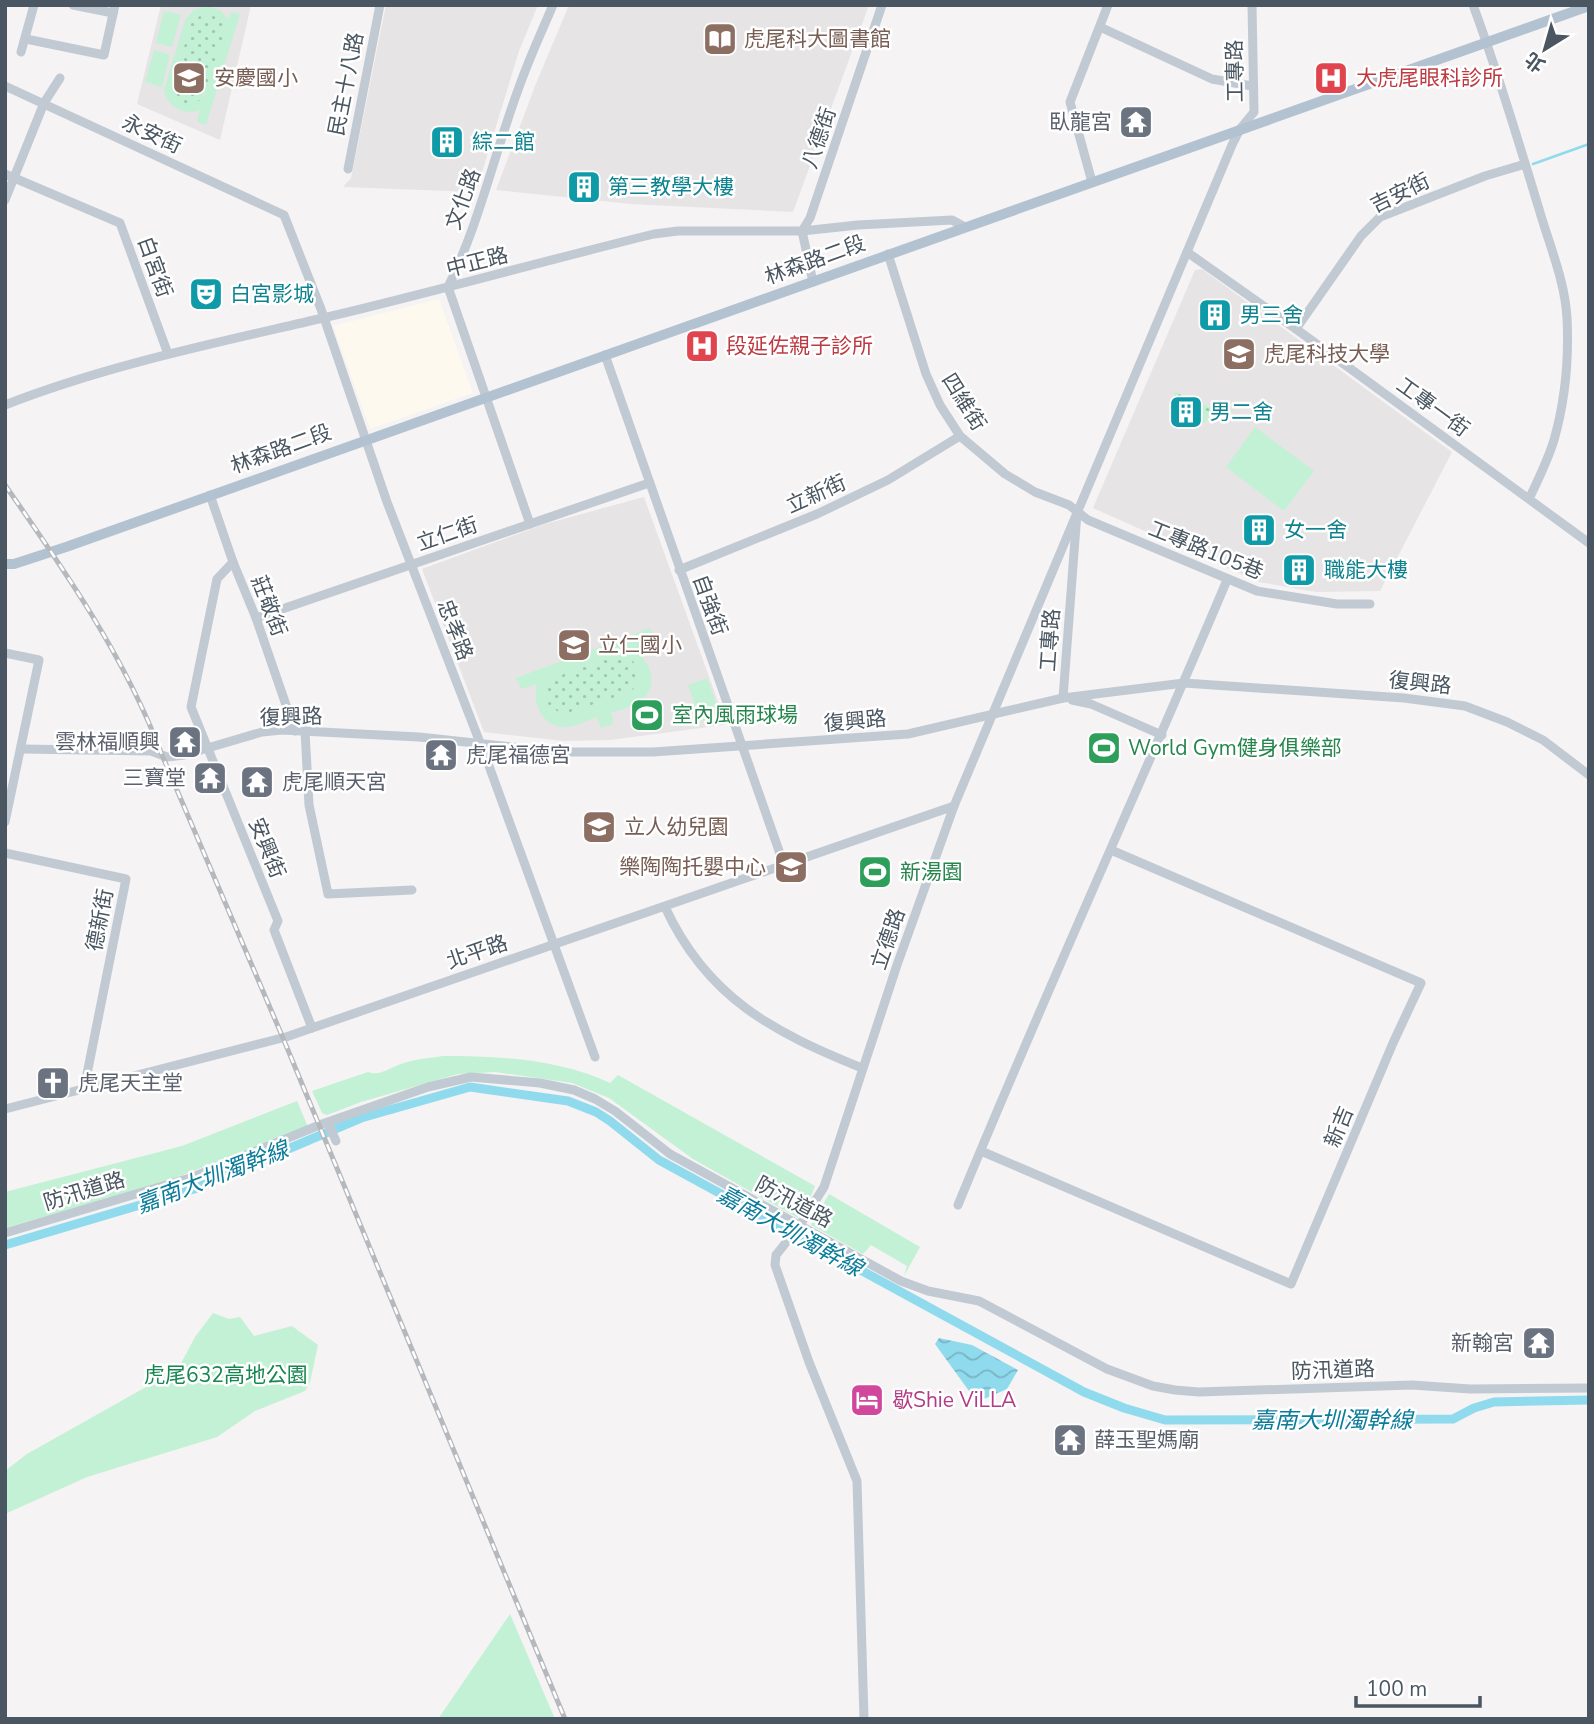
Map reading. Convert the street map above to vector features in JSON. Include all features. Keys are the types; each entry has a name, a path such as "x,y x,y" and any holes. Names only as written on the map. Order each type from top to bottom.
{"main road":[{"name":"林森路二段","path":"5,564 14,564 54,551 1589,6"}],"street":[{"path":"21,52 34,5"},
{"path":"26,39 104,55 114,9 73,5"},
{"name":"民主十八路","path":"348,169 380,5"},
{"name":"文化路","path":"448,287 484,195 518,89 553,5"},
{"name":"八德街","path":"802,231 810,218 882,5"},
{"path":"1092,181 1070,102 1108,5"},
{"name":"工專路","path":"1162,735 1091,704 1063,698 1077,513 1240,130 1254,112 1251,5"},
{"path":"1473,5 1559,275 1567,316 1566,365 1560,408 1553,441 1529,499"},
{"path":"1100,27 1212,79 1252,86"},
{"path":"5,200 9,175 44,103 60,78"},
{"name":"永安街","path":"5,86 284,215"},
{"name":"吉安街","path":"1296,328 1353,247 1380,218 1485,176 1525,164"},
{"name":"白宮街","path":"9,175 120,223 168,354"},
{"name":"忠孝路","path":"284,215 595,1057"},
{"name":"中正路","path":"5,405 52,388 168,354 324,318 654,234 678,231 802,231 952,220 965,227"},
{"path":"802,231 813,282"},
{"name":"工專一街","path":"1187,252 1296,328 1589,543"},
{"name":"四維街","path":"888,254 926,374 940,405 960,436 1005,474 1035,492 1069,505 1077,513"},
{"path":"448,287 530,524"},
{"name":"自強街","path":"605,355 784,865"},
{"name":"立新街","path":"679,570 817,514 888,480 960,436"},
{"name":"立仁街","path":"256,618 649,482"},
{"name":"莊敬街","path":"210,495 295,731"},
{"name":"工專路105巷","path":"1077,513 1257,591 1338,604 1370,604"},
{"name":"立德路","path":"864,1719 857,1481 838,1438 777,1273 776,1255 799,1227 824,1186 897,965 954,806 1077,513"},
{"name":"安興街","path":"233,562 217,579 191,707 278,921 274,930 312,1028"},
{"path":"958,1205 1227,580"},
{"path":"5,653 38,660 5,822"},
{"name":"復興路","path":"20,749 151,751 167,757 184,755 262,732 295,731 480,743 560,752 653,752 742,747 908,734 1063,698 1184,683 1404,698 1465,706 1507,722 1543,740 1589,775"},
{"path":"306,732 309,805 328,894 412,890"},
{"name":"北平路","path":"5,1109 286,1037 954,806"},
{"name":"新吉","path":"981,1150 1291,1284 1421,983 1111,850"},
{"name":"德新街","path":"5,853 126,879 84,1089"},
{"path":"664,907 688,950 703,970 733,999 769,1026 862,1068"},
{"name":"防汛道路","path":"5,1233 193,1177 328,1123 428,1087 471,1077 540,1083 574,1090 615,1111 670,1154 901,1281 928,1291 979,1301 1107,1369 1153,1385 1199,1392 1412,1385 1469,1389 1589,1388"},
{"path":"328,1123 336,1141"}],"shaded area":[{"name":"安慶國小","path":"161,5 251,5 220,140 137,104"},
{"path":"386,5 538,5 519,51 476,192 343,187 351,178"},
{"path":"569,5 869,5 793,212 631,204 496,190"},
{"name":"虎尾科技大學","path":"1202,269 1452,452 1380,591 1316,592 1259,582 1093,508 1195,270"},
{"path":"439,299 473,393 370,429 333,326"},
{"name":"立仁國小","path":"644,497 725,721 724,725 610,740 563,741 484,732 422,569 545,524"}],"green space":[{"path":"206,6 220,10 228,19 231,12 240,14 206,125 197,122 200,110 188,112 177,109 164,90 185,20 194,10","holes":["198,16 215,16 223,22 224,35 205,96 195,104 185,104 176,97 173,83 191,23"]},
{"path":"164,11 181,15 172,47 156,43"},
{"path":"202,14 219,18 224,27 224,35 204,95 193,105 185,104 176,97 173,83 191,23"},
{"path":"154,50 170,55 162,87 145,82"},
{"path":"1175,392 1212,408 1205,423 1170,407"},
{"path":"1255,427 1314,471 1284,511 1226,467"},
{"path":"650,628 655,641 634,650 649,667 652,681 647,695 634,705 609,713 612,714 613,724 601,728 597,717 568,727 550,723 538,706 537,684 521,689 516,678","holes":["619,654 625,655 636,665 639,674 638,685 630,692 568,713 558,712 545,702 544,687 552,678"]},
{"path":"619,654 633,661 638,669 638,685 630,692 568,713 558,712 545,702 544,687 552,678"},
{"path":"707,678 720,714 701,721 688,685"},
{"path":"443,1056 528,1060 570,1069 610,1083 618,1075 815,1186 798,1218 693,1159 609,1098 572,1083 495,1072 458,1074 361,1102 327,1115 322,1113 312,1091 368,1072 382,1072 400,1064"},
{"path":"297,1101 308,1127 159,1184 5,1228 5,1192 182,1146"},
{"path":"829,1194 920,1247 904,1276 907,1266 871,1245 863,1254 811,1225"},
{"name":"虎尾632高地公園","path":"213,1313 229,1319 240,1317 254,1336 292,1326 318,1345 310,1382 305,1391 255,1411 217,1437 87,1477 5,1514 5,1471 27,1454 178,1369 195,1337"},
{"path":"510,1614 555,1719 438,1719"}],"water":[{"path":"939,1338 972,1345 1018,1370 1007,1389 977,1402 935,1344"}],"waterway":[{"path":"1533,164 1589,144"},
{"name":"嘉南大圳濁幹線","path":"5,1245 194,1189 361,1118 470,1087 568,1101 596,1112 659,1160 1084,1392 1165,1420 1453,1419 1474,1408 1494,1402 1589,1400"}],"railway":[{"path":"5,485 92,616 147,719 283,1038 565,1719"}],"place":[{"name":"虎尾科大圖書館","path":"720,39"},
{"name":"安慶國小","path":"189,78"},
{"name":"大虎尾眼科診所","path":"1331,78"},
{"name":"臥龍宮","path":"1136,122"},
{"name":"綜二館","path":"447,142"},
{"name":"第三教學大樓","path":"584,187"},
{"name":"白宮影城","path":"206,294"},
{"name":"男三舍","path":"1215,315"},
{"name":"段延佐親子診所","path":"702,346"},
{"name":"虎尾科技大學","path":"1239,354"},
{"name":"男二舍","path":"1186,412"},
{"name":"女一舍","path":"1259,530"},
{"name":"職能大樓","path":"1299,570"},
{"name":"立仁國小","path":"574,645"},
{"name":"室內風雨球場","path":"647,715"},
{"name":"雲林福順興","path":"185,742"},
{"name":"World Gym健身俱樂部","path":"1104,748"},
{"name":"虎尾福德宮","path":"441,755"},
{"name":"三寶堂","path":"210,778"},
{"name":"虎尾順天宮","path":"257,782"},
{"name":"立人幼兒園","path":"599,827"},
{"name":"樂陶陶托嬰中心","path":"791,867"},
{"name":"新湯園","path":"875,872"},
{"name":"虎尾天主堂","path":"53,1083"},
{"name":"新翰宮","path":"1539,1343"},
{"name":"歇Shie ViLLA","path":"867,1400"},
{"name":"薛玉聖媽廟","path":"1070,1440"}]}
